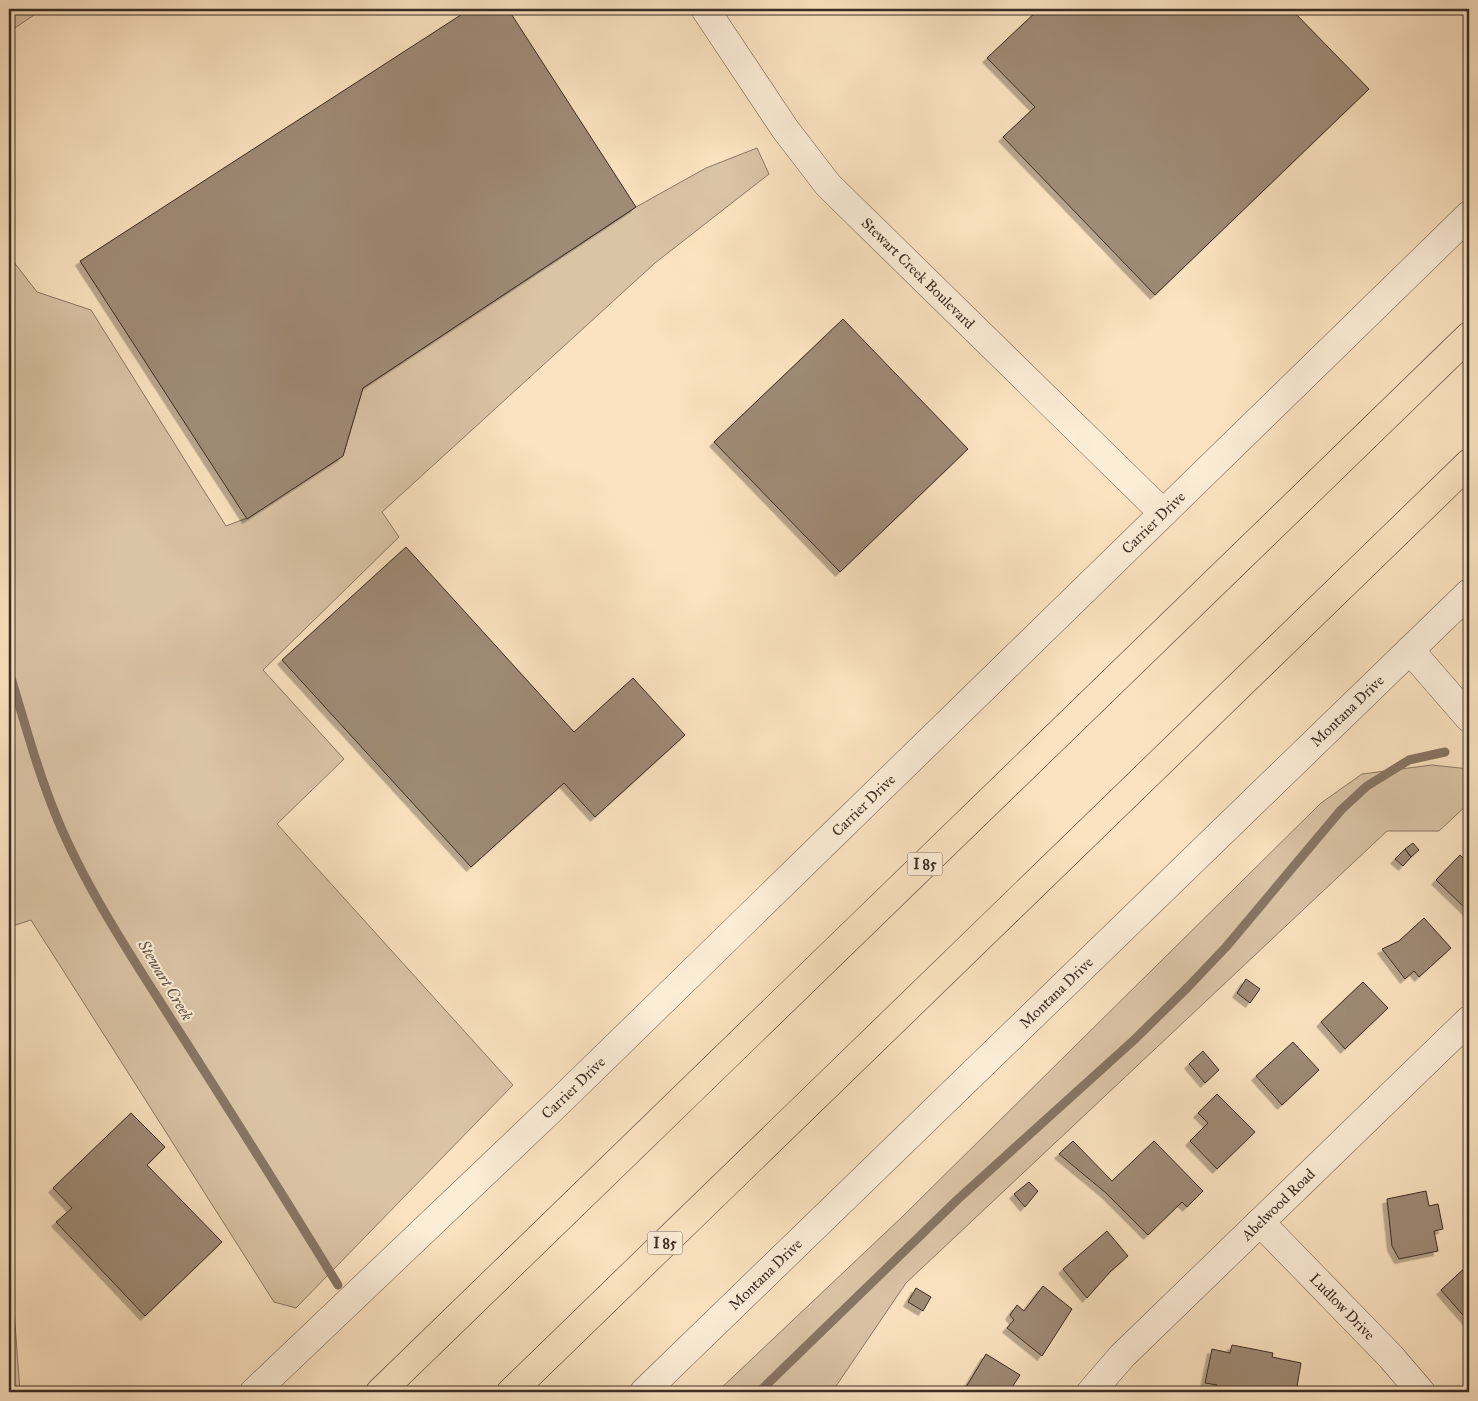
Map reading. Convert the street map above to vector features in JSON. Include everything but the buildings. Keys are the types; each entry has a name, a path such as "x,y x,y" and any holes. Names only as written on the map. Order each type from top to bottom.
{"highway":[{"name":"I 85","path":"380,1392 1469,336"},
{"name":"I 85","path":"511,1392 1469,463"}],"street":[{"name":"Stewart Creek Boulevard","path":"705,9 785,130 828,185 1163,513"},
{"name":"Carrier Drive","path":"254,1392 576,1085 1469,215"},
{"name":"Montana Drive","path":"644,1392 1469,592"},
{"path":"1410,650 1469,718"},
{"name":"Abelwood Road","path":"1091,1392 1122,1356 1469,1020"},
{"name":"Ludlow Drive","path":"1260,1222 1391,1357 1421,1392"}],"shaded area":[{"path":"9,9 43,9 9,32"},
{"path":"757,148 769,174 655,263 382,512 399,537 263,670 344,759 277,824 513,1085 296,1308 274,1302 31,920 9,927 9,243 13,261 37,292 91,310 226,526 247,518 343,456 363,388 636,207 706,168"},
{"path":"1432,765 1469,769 1469,803 1439,831 1387,831 906,1283 832,1392 717,1392 903,1216 1321,803 1362,774"},
{"path":"9,1241 20,1392 9,1392"}],"waterway":[{"name":"Stewart Creek","path":"9,671 43,782 68,844 81,870 126,948 236,1120 338,1285"},
{"path":"759,1392 957,1200 1134,1040 1187,988 1226,947 1341,810 1367,786 1409,760 1445,752"}]}
